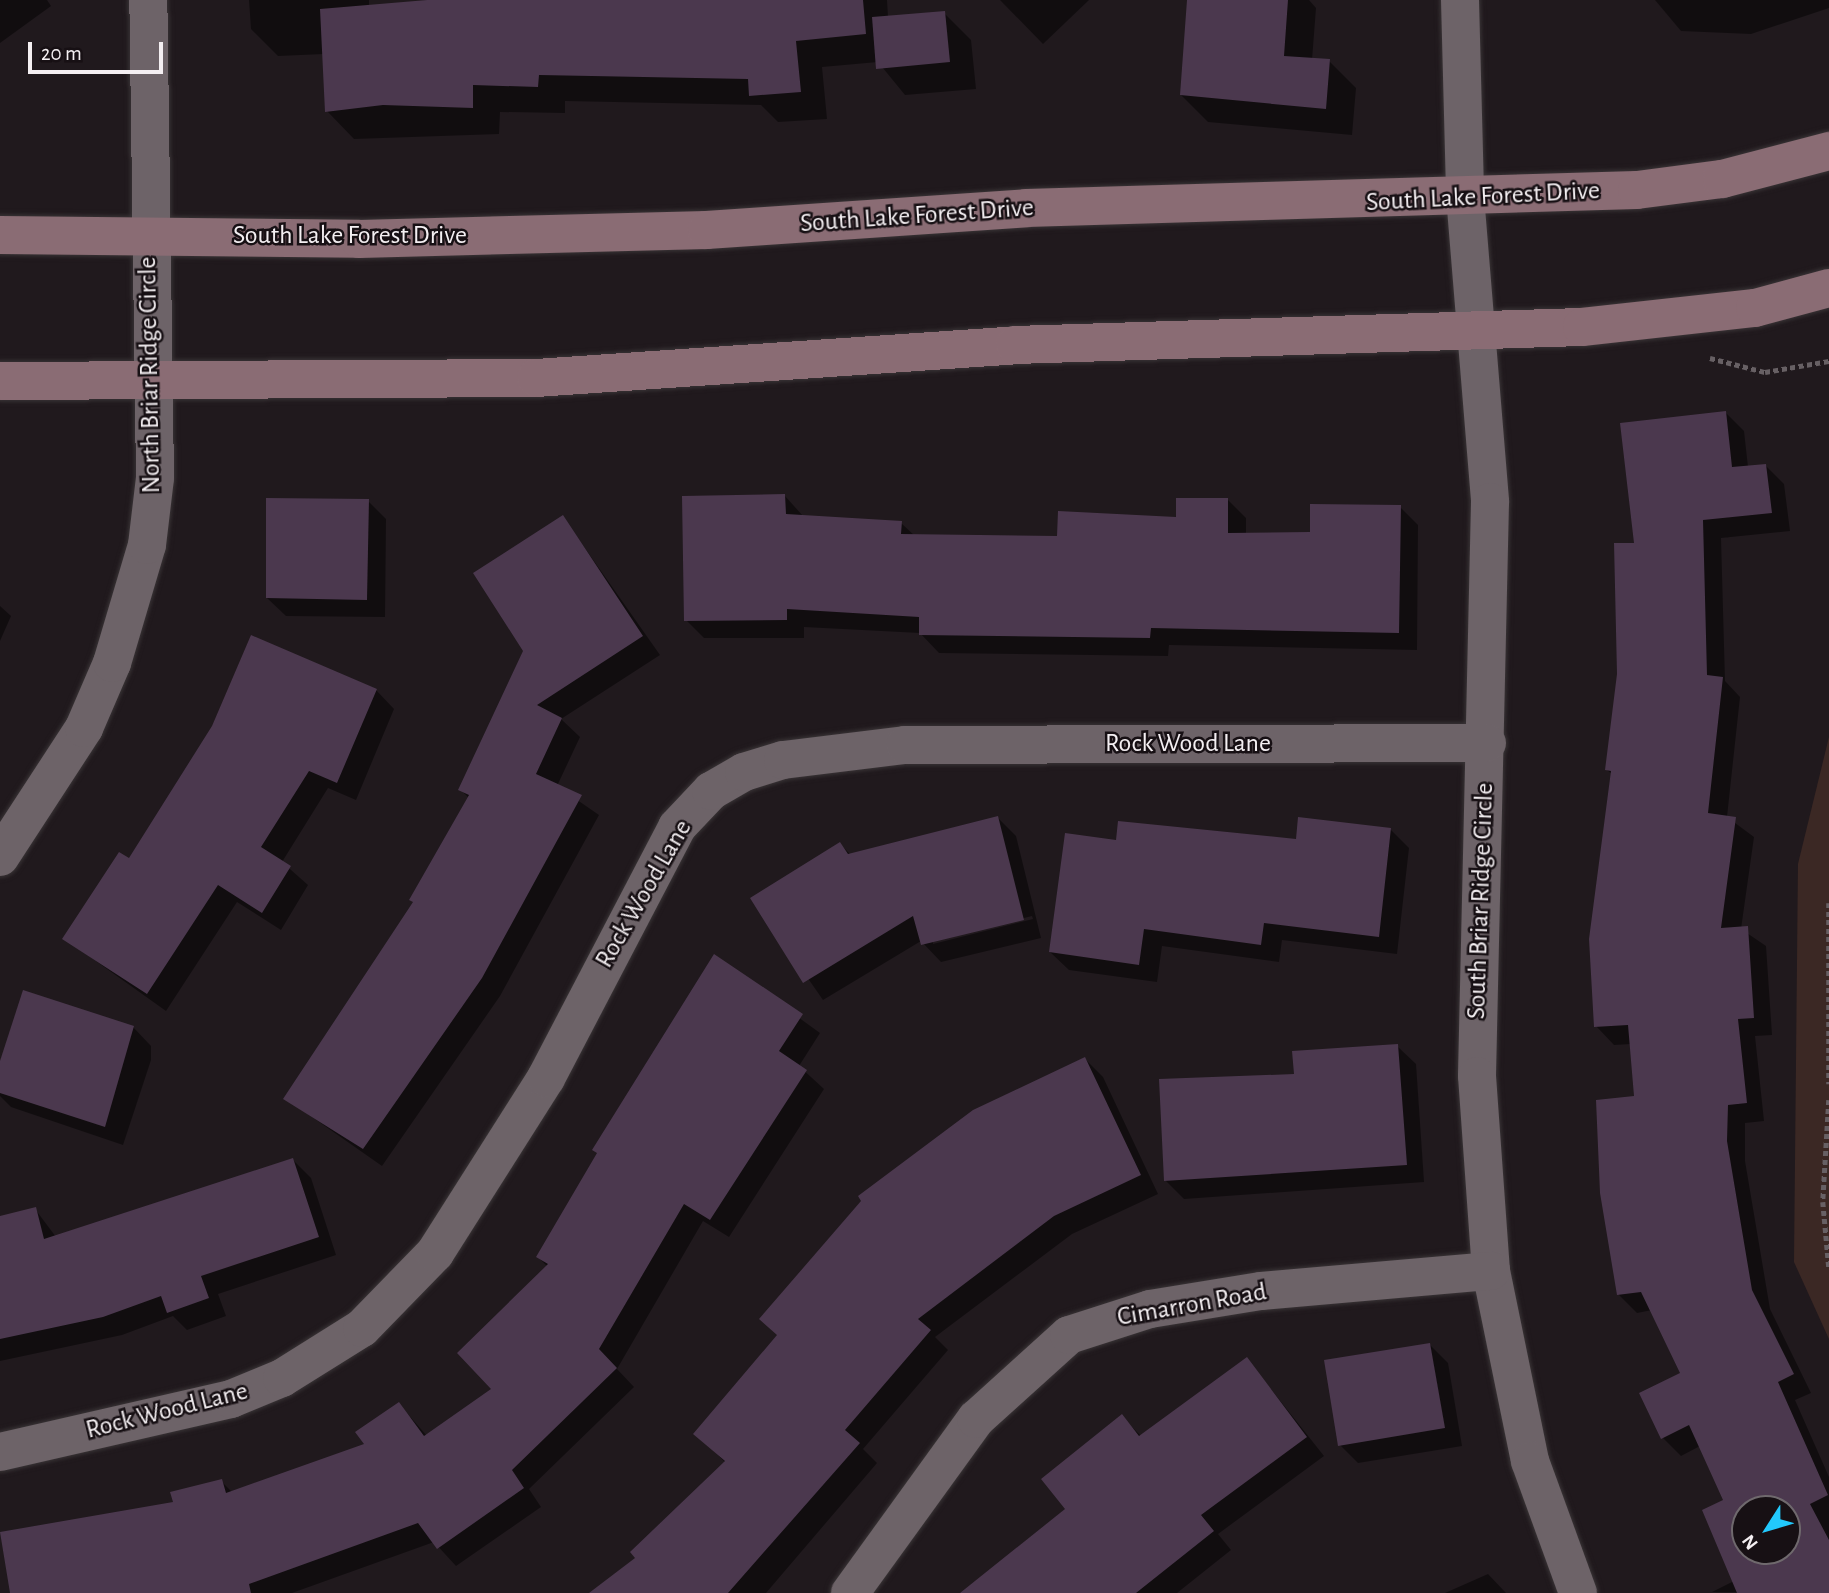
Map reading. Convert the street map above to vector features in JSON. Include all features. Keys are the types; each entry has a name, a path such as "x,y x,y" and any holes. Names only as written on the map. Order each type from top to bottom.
{"main road":[{"name":"South Lake Forest Drive","path":"0,235 359,239 707,230 1026,208 1465,196 1661,187 1722,179 1829,150"},
{"path":"0,381 153,384 536,378 1015,345 1581,327 1755,308 1829,288"}],"street":[{"name":"North Briar Ridge Circle","path":"0,857 84,728 131,606 155,478 148,235 148,0"},
{"name":"South Briar Ridge Circle","path":"1460,0 1465,196 1490,502 1487,743 1477,1076 1491,1271 1530,1461 1578,1593"},
{"name":"Rock Wood Lane","path":"0,1452 231,1399 282,1378 362,1328 435,1253 546,1078 677,827 711,791 744,772 783,760 905,745 1487,743"},
{"name":"Cimarron Road","path":"850,1593 975,1419 1069,1335 1150,1309 1261,1291 1491,1271"}],"path":[{"path":"1829,903 1829,1084"},
{"path":"1829,1100 1823,1202 1829,1268"}],"shaded area":[{"path":"1829,737 1829,1339 1794,1262 1798,864"}],"building":[{"path":"427,0 863,0 866,34 796,41 801,92 749,96 748,79 539,75 538,87 473,85 473,108 383,105 325,112 320,9"},
{"path":"1187,0 1288,0 1284,56 1330,59 1326,109 1180,95"},
{"path":"945,11 950,62 876,69 872,17"},
{"path":"1726,411 1732,467 1766,464 1772,513 1703,520 1707,675 1723,677 1708,813 1736,817 1721,928 1748,926 1754,1018 1738,1019 1747,1103 1728,1105 1727,1141 1752,1290 1794,1374 1778,1382 1828,1495 1810,1504 1829,1540 1829,1593 1737,1593 1702,1510 1723,1500 1689,1425 1661,1439 1639,1393 1680,1373 1641,1292 1617,1295 1600,1193 1596,1100 1634,1096 1628,1025 1594,1027 1589,939 1611,771 1605,770 1617,674 1614,543 1634,543 1620,423"},
{"path":"785,494 786,514 902,521 901,534 1057,536 1058,511 1176,517 1176,498 1228,498 1228,533 1310,532 1310,504 1401,505 1399,633 1151,628 1150,638 919,635 919,617 787,609 787,620 684,621 682,496"},
{"path":"266,498 369,499 367,600 266,598"},
{"path":"563,515 643,636 537,705 562,718 536,774 582,795 482,978 363,1149 283,1099 413,902 409,900 469,795 458,790 523,651 473,573"},
{"path":"251,635 377,689 337,783 309,771 261,847 291,866 262,913 218,885 147,994 62,939 119,852 129,858 212,726"},
{"path":"998,816 1024,920 921,945 913,916 803,983 750,898 840,842 848,854"},
{"path":"1298,817 1391,828 1379,937 1264,923 1261,945 1144,929 1139,965 1049,952 1065,833 1116,840 1118,821 1296,839"},
{"path":"714,954 803,1014 779,1051 807,1070 710,1220 684,1204 599,1349 617,1368 512,1470 524,1488 437,1549 418,1523 249,1584 251,1593 10,1593 0,1532 173,1502 170,1492 222,1479 226,1493 364,1444 355,1432 399,1402 424,1436 491,1389 457,1353 548,1264 536,1257 597,1153 592,1150"},
{"path":"23,990 134,1026 105,1127 0,1093 0,1061"},
{"path":"1398,1044 1407,1165 1164,1181 1159,1079 1294,1074 1292,1051"},
{"path":"1085,1057 1141,1175 1054,1216 918,1319 931,1330 845,1430 860,1443 728,1593 589,1593 635,1558 630,1552 725,1461 693,1434 777,1335 759,1319 861,1201 858,1196 973,1110"},
{"path":"293,1158 319,1237 201,1276 209,1298 167,1313 161,1296 103,1317 0,1339 0,1216 36,1207 44,1239"},
{"path":"1430,1343 1445,1428 1338,1446 1324,1360"},
{"path":"1247,1357 1307,1437 1201,1515 1214,1531 1136,1593 960,1593 1065,1509 1041,1479 1122,1414 1139,1436"}]}
